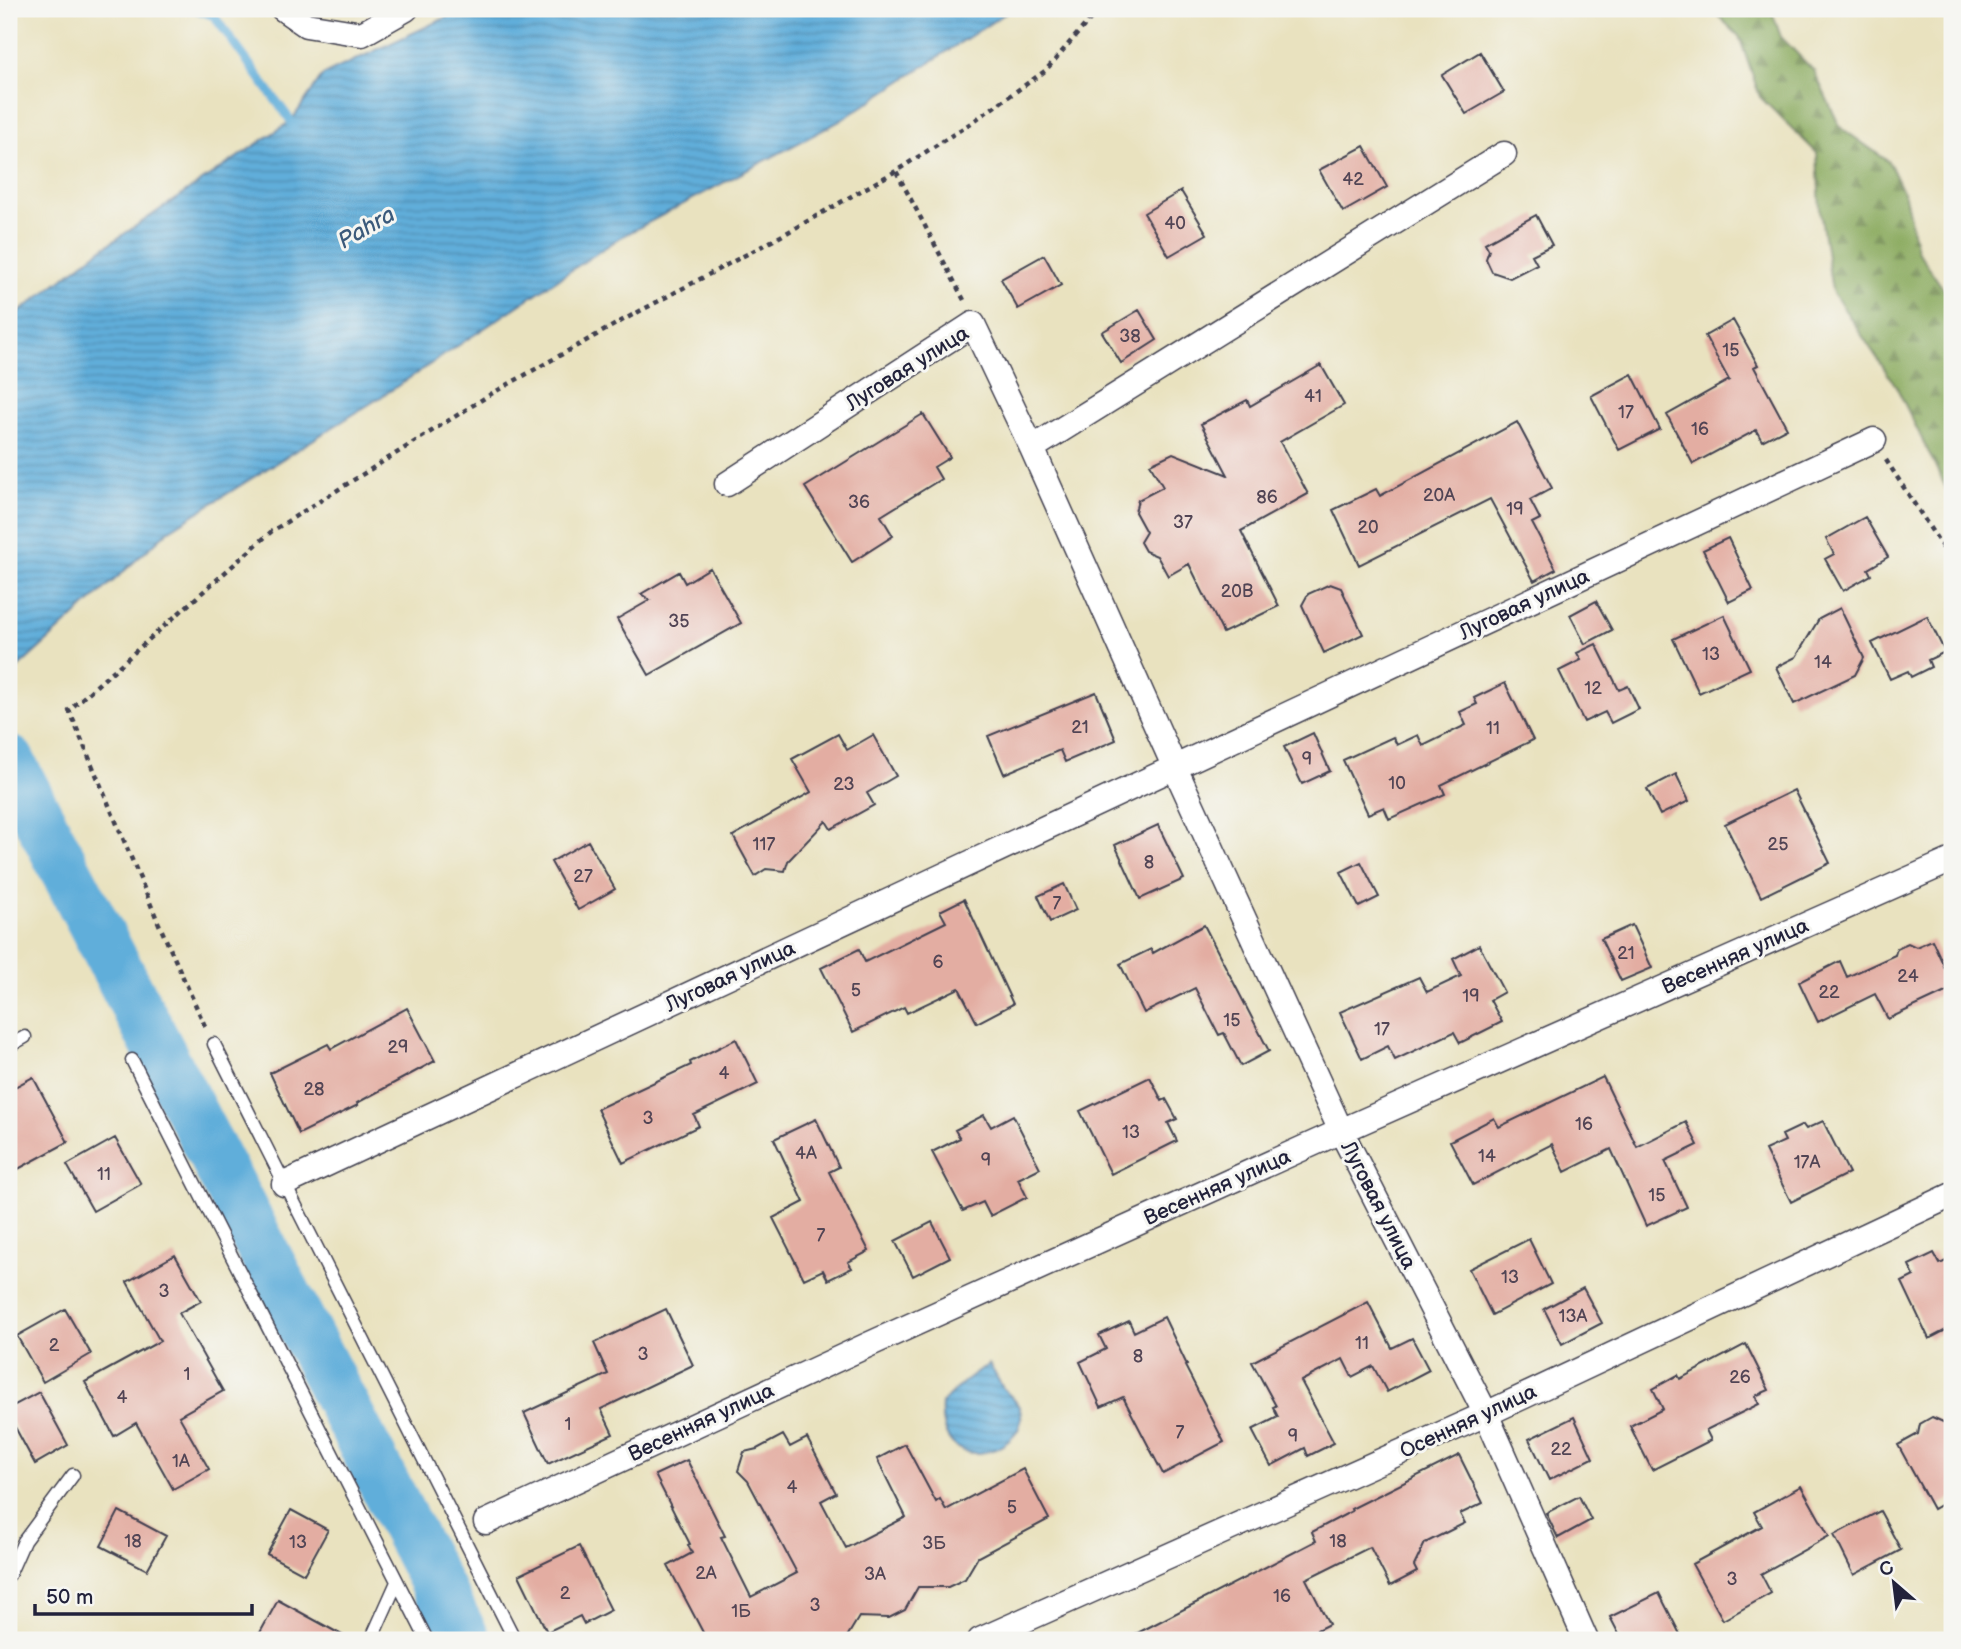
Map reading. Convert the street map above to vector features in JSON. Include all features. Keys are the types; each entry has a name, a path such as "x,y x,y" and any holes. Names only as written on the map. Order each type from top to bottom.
{"street":[{"path":"284,9 306,24 362,34 406,9"},
{"path":"1032,448 1503,153"},
{"name":"Луговая улица","path":"727,484 973,324 1032,448 1341,1131 1486,1414 1586,1640"},
{"name":"Луговая улица","path":"284,1184 1874,440"},
{"name":"Весенняя улица","path":"486,1522 870,1344 1341,1131 1952,860"},
{"name":"Осенняя улица","path":"980,1640 1486,1414 1952,1195"}],"lane":[{"path":"9,1046 25,1037"},
{"path":"214,1044 515,1640"},
{"path":"132,1060 427,1640"},
{"path":"9,1575 24,1541 73,1475"},
{"path":"371,1640 397,1582"}],"path":[{"path":"214,1044 159,924 69,710 272,531 491,394 896,171 1045,71 1099,9"},
{"path":"896,171 963,298 973,324"},
{"path":"1874,440 1952,562"}],"green space":[{"path":"1711,9 1771,9 1781,37 1814,71 1840,127 1889,162 1905,196 1917,250 1952,302 1952,500 1896,386 1832,291 1820,210 1817,153 1760,97 1739,36"}],"water":[{"name":"Pahra","path":"464,9 1012,9 840,121 621,237 384,395 168,531 9,676 9,320 96,253 291,121 323,75"},
{"path":"989,1364 1003,1388 1019,1406 1019,1428 1010,1440 996,1449 981,1453 965,1451 952,1443 944,1428 942,1403 964,1382"}],"building":[{"path":"1480,52 1504,92 1466,114 1442,75"},
{"path":"1364,146 1387,187 1343,212 1319,170"},
{"path":"1181,191 1207,234 1169,256 1144,213"},
{"path":"1536,215 1552,245 1532,255 1537,264 1510,278 1492,272 1486,259 1489,250 1485,243"},
{"path":"1044,255 1061,285 1018,309 1001,279"},
{"path":"1139,310 1157,340 1121,363 1102,332"},
{"path":"1733,320 1758,365 1754,367 1787,428 1762,441 1756,430 1693,464 1667,415 1729,380 1705,336"},
{"path":"1321,365 1344,405 1280,442 1308,494 1241,531 1279,606 1223,633 1189,564 1168,576 1157,556 1145,551 1140,542 1146,532 1135,512 1138,500 1163,487 1150,464 1173,453 1228,475 1201,424 1247,400 1250,406"},
{"path":"1632,374 1660,429 1619,450 1591,396"},
{"path":"923,414 950,457 934,467 941,479 881,516 893,536 852,562 805,487"},
{"path":"1517,422 1552,488 1530,500 1540,519 1532,523 1556,569 1534,581 1490,499 1359,565 1333,510 1376,489 1380,496"},
{"path":"1865,517 1888,557 1868,569 1871,575 1843,591 1825,559 1834,554 1826,539"},
{"path":"1728,538 1753,590 1729,602 1703,550"},
{"path":"710,568 741,623 649,675 617,619 650,600 641,594 679,572 685,583"},
{"path":"1330,584 1341,588 1363,634 1324,653 1302,605 1308,594"},
{"path":"1596,601 1612,630 1585,644 1570,615"},
{"path":"1840,608 1864,658 1855,675 1794,704 1776,667 1796,657 1819,619"},
{"path":"1724,615 1750,669 1699,693 1673,639"},
{"path":"1927,616 1945,652 1928,660 1931,667 1911,677 1908,671 1890,679 1872,643"},
{"path":"1596,644 1619,690 1628,686 1639,709 1611,723 1605,712 1584,722 1559,671 1581,660 1577,653"},
{"path":"1505,683 1533,740 1441,785 1445,794 1389,819 1384,807 1368,814 1343,760 1393,737 1397,745 1418,735 1423,746 1466,725 1460,712 1477,704 1474,698"},
{"path":"1096,692 1116,740 1065,762 1060,750 1004,774 988,736"},
{"path":"1313,733 1330,771 1302,784 1284,747"},
{"path":"838,734 847,750 873,735 896,776 867,793 874,805 831,829 826,821 788,861 785,871 766,869 755,876 733,836 811,792 792,759"},
{"path":"1676,774 1689,801 1660,815 1647,789"},
{"path":"1794,790 1830,863 1761,897 1725,824"},
{"path":"1158,825 1184,879 1140,899 1115,845"},
{"path":"588,841 615,889 578,910 551,862"},
{"path":"1361,862 1379,897 1359,907 1341,872"},
{"path":"1064,884 1076,910 1050,922 1038,896"},
{"path":"964,899 1013,1004 977,1023 959,988 907,1013 904,1007 853,1032 821,968 859,949 865,962 946,922 940,911"},
{"path":"1204,925 1269,1051 1241,1066 1224,1033 1219,1035 1195,988 1144,1013 1120,964 1151,949 1153,953"},
{"path":"1632,925 1652,968 1621,981 1601,939"},
{"path":"1932,940 1952,983 1952,989 1888,1019 1875,994 1818,1022 1799,982 1840,961 1847,977 1895,955 1897,948 1908,943 1916,947"},
{"path":"1479,945 1504,992 1490,1000 1502,1022 1460,1043 1454,1032 1395,1060 1388,1046 1362,1059 1340,1012 1419,977 1427,992 1461,976 1453,959"},
{"path":"407,1008 435,1061 357,1103 358,1105 299,1134 270,1073 328,1044 331,1049"},
{"path":"736,1039 758,1084 694,1115 699,1126 623,1163 597,1109 691,1065 690,1062"},
{"path":"33,1077 68,1142 9,1174 9,1090"},
{"path":"1150,1077 1162,1101 1166,1099 1177,1119 1168,1123 1177,1141 1111,1174 1080,1111"},
{"path":"1603,1077 1637,1147 1686,1122 1698,1145 1665,1161 1687,1207 1646,1226 1611,1149 1565,1172 1552,1144 1473,1185 1450,1141 1494,1118 1499,1127"},
{"path":"984,1115 991,1127 1013,1115 1040,1168 1018,1179 1027,1197 990,1216 983,1202 963,1211 932,1152 960,1138 955,1130"},
{"path":"816,1119 839,1167 829,1172 869,1251 848,1262 852,1268 828,1280 823,1270 804,1279 773,1218 804,1202 774,1139"},
{"path":"1823,1121 1849,1173 1791,1202 1765,1150 1785,1141 1782,1135 1803,1125 1806,1129"},
{"path":"115,1138 141,1184 93,1211 67,1165"},
{"path":"932,1222 950,1257 913,1276 895,1241"},
{"path":"1529,1239 1551,1284 1492,1315 1469,1269"},
{"path":"1934,1253 1940,1264 1952,1258 1952,1327 1929,1339 1902,1282 1914,1276 1909,1265"},
{"path":"175,1255 201,1301 179,1313 223,1391 179,1416 209,1469 173,1489 136,1423 114,1436 85,1382 160,1341 127,1282"},
{"path":"1583,1288 1602,1323 1562,1344 1544,1309"},
{"path":"1368,1302 1392,1348 1412,1338 1429,1370 1387,1392 1373,1366 1352,1377 1343,1359 1301,1381 1334,1443 1308,1456 1305,1448 1271,1466 1252,1430 1278,1417 1273,1407 1276,1406 1252,1362"},
{"path":"65,1309 91,1354 43,1382 17,1336"},
{"path":"666,1309 693,1365 601,1409 613,1434 548,1464 524,1413 608,1374 594,1343"},
{"path":"1164,1317 1187,1365 1185,1366 1224,1442 1163,1474 1123,1397 1101,1407 1080,1362 1106,1349 1099,1335 1129,1321 1134,1332"},
{"path":"1746,1344 1769,1390 1755,1396 1759,1404 1706,1430 1711,1440 1652,1470 1630,1426 1663,1409 1653,1389 1678,1375 1680,1379"},
{"path":"39,1392 68,1445 35,1464 9,1416 9,1408"},
{"path":"1574,1417 1593,1458 1549,1480 1529,1439"},
{"path":"1932,1417 1952,1426 1952,1498 1933,1509 1898,1445 1918,1434 1920,1424"},
{"path":"783,1435 790,1447 807,1438 836,1493 821,1501 846,1548 906,1517 877,1459 905,1444 936,1502 940,1499 946,1510 1023,1469 1049,1519 978,1557 965,1579 948,1587 918,1587 905,1610 889,1618 859,1617 845,1640 707,1640 668,1566 692,1553 655,1475 687,1460 725,1536 721,1537 751,1597 797,1573 748,1481 738,1471 744,1452 757,1449"},
{"path":"1459,1455 1483,1503 1460,1514 1465,1523 1425,1543 1414,1566 1417,1572 1390,1586 1370,1547 1306,1579 1329,1624 1297,1640 1124,1640 1316,1541 1312,1532 1352,1511 1351,1509"},
{"path":"1801,1486 1829,1536 1761,1574 1771,1593 1723,1620 1692,1564 1762,1526 1754,1512"},
{"path":"1579,1496 1591,1520 1558,1538 1546,1513"},
{"path":"291,1510 328,1530 304,1574 267,1554"},
{"path":"119,1511 166,1536 147,1570 101,1546"},
{"path":"1880,1511 1901,1550 1854,1575 1834,1535"},
{"path":"579,1546 611,1610 584,1624 580,1616 547,1632 519,1575"},
{"path":"1659,1593 1683,1640 1622,1640 1610,1617"},
{"path":"278,1600 351,1640 256,1640"}],"waterway":[{"path":"196,9 214,16 291,121 294,130"},
{"path":"9,761 465,1640"}]}
